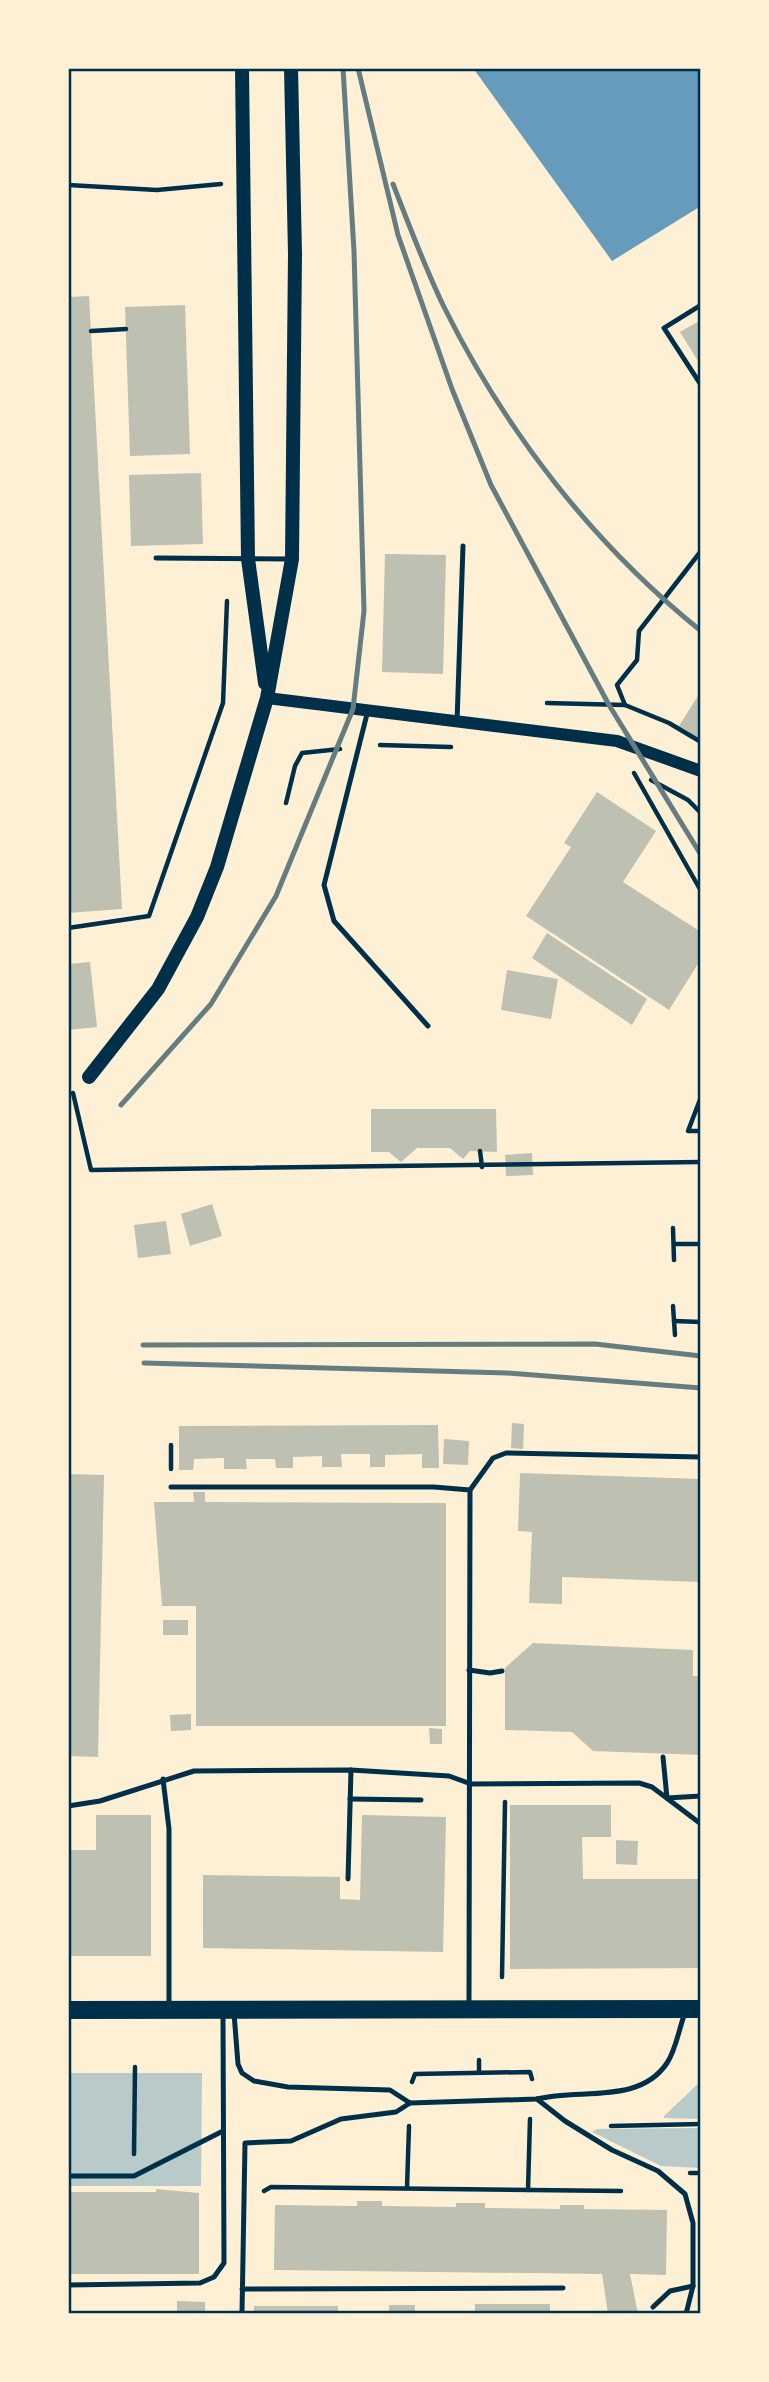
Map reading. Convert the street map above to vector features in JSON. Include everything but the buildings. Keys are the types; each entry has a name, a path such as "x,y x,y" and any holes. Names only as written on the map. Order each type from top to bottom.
{"main road":[{"path":"242,68 248,559 267,698"},
{"path":"89,1077 158,989 197,917 217,867 267,698 292,559 295,254 291,68"},
{"path":"68,2010 693,2009"}],"street":[{"path":"267,698 617,741 701,771"}],"lane":[{"path":"701,305 664,328 701,386"},
{"path":"457,722 463,546"},
{"path":"156,558 292,559"},
{"path":"368,710 324,885 334,921 428,1026"},
{"path":"469,2009 470,1490 493,1458 506,1453 700,1457"},
{"path":"171,1487 434,1487 470,1490"},
{"path":"468,1670 502,1671"},
{"path":"663,1757 667,1798"},
{"path":"348,1879 351,1770"},
{"path":"68,1806 100,1801 194,1771 351,1770 449,1776 471,1784 639,1783 648,1785 701,1824"},
{"path":"163,1779 169,1829 169,2010"},
{"path":"667,1798 701,1796"},
{"path":"350,1799 421,1800"},
{"path":"242,2314 245,2143 291,2141 341,2119 396,2112 410,2103 534,2099 557,2094 635,2089 654,2079 668,2061 693,2009"},
{"path":"228,2010 242,2073 254,2081 288,2087 390,2090 410,2103"},
{"path":"68,2285 200,2283 214,2277 224,2263 223,2131 228,2010"},
{"path":"534,2099 612,2150 658,2171 685,2194 693,2223 693,2286 686,2314"},
{"path":"68,2176 134,2176 223,2131"},
{"path":"653,2307 670,2291 693,2286"},
{"path":"242,2289 563,2288"}],"path":[{"path":"68,185 157,190 225,184"},
{"path":"91,331 126,330"},
{"path":"625,705 617,685 637,660 639,631 701,551"},
{"path":"547,703 625,705 669,723 701,742"},
{"path":"286,803 295,766 302,753 359,747 464,747"},
{"path":"701,813 688,800 632,769 701,891"},
{"path":"68,928 149,916"},
{"path":"71,1084 91,1170 482,1167 701,1162"},
{"path":"701,1097 688,1131 701,1132"},
{"path":"480,1151 482,1167"},
{"path":"673,1228 674,1260"},
{"path":"674,1244 701,1244"},
{"path":"673,1306 675,1335"},
{"path":"674,1321 701,1322"},
{"path":"502,1977 503,1806 509,1801"},
{"path":"479,2060 479,2071"},
{"path":"134,2176 135,2067"},
{"path":"412,2083 415,2074 479,2071 530,2072 532,2081"},
{"path":"528,2190 534,2099"},
{"path":"407,2188 409,2122"},
{"path":"609,2126 701,2124"},
{"path":"264,2193 264,2189 271,2187 621,2191"}],"shaded area":[{"path":"68,2073 202,2073 201,2186 68,2186"},
{"path":"701,2081 701,2119 664,2118 664,2116"},
{"path":"701,2128 701,2168 661,2166 592,2132 597,2129"}],"water":[{"path":"473,68 701,68 701,206 612,261"}],"railway":[{"path":"121,1105 211,1004 276,896 353,709 364,611 354,251 343,68"},
{"path":"358,68 398,235 452,389 491,485 609,705 701,855"},
{"path":"393,184 444,307 468,353 524,442 555,483 624,561 701,631"},
{"path":"143,1345 595,1344 701,1356"},
{"path":"144,1363 507,1373 701,1388"}]}
